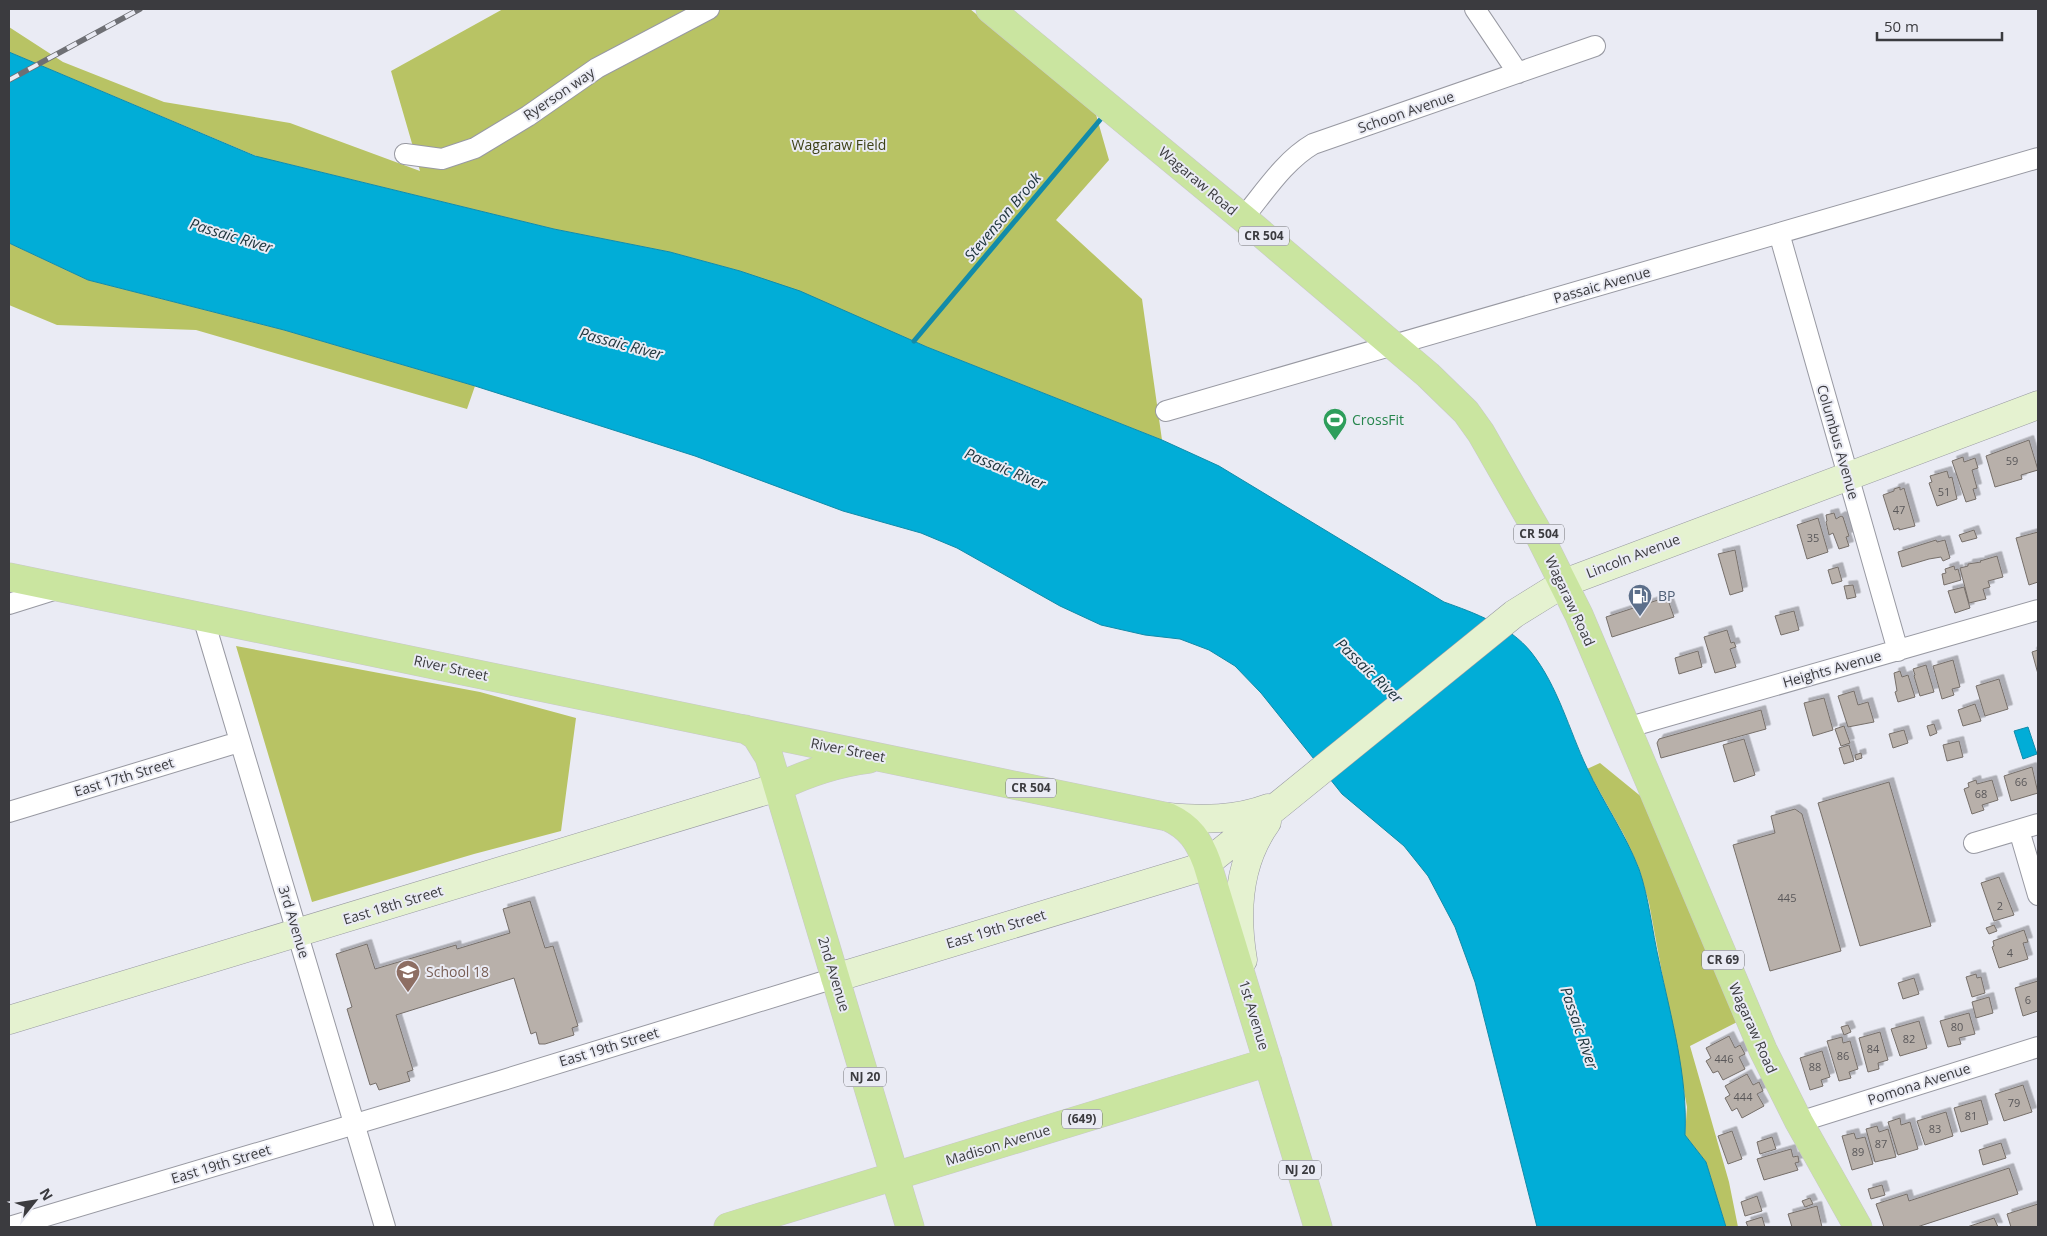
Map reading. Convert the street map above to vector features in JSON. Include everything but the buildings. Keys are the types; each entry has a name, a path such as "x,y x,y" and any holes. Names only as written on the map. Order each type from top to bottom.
{"main road":[{"name":"Wagaraw Road","path":"990,9 1243,218 1448,394 1466,412 1481,432 1564,583 1747,1017 1799,1122 1858,1227"},
{"name":"Lincoln Avenue","path":"1282,802 1514,614 1564,583 2038,405"},
{"name":"River Street","path":"9,577 1168,817 1216,819 1237,817 1258,812 1282,802"},
{"name":"2nd Avenue","path":"745,729 756,736 763,745 778,787 910,1227"},
{"name":"River Street","path":"778,787 807,774 853,761 894,759"},
{"name":"East 18th Street","path":"9,1020 778,787"},
{"name":"East 19th Street","path":"835,978 1192,870 1207,863 1282,802"},
{"name":"CR 504","path":"1249,999 1239,924 1241,880 1247,858 1255,841 1282,802"},
{"name":"1st Avenue","path":"1168,817 1189,828 1196,838 1207,863 1318,1227"},
{"name":"Madison Avenue","path":"728,1227 1268,1062"}],"street":[{"name":"Ryerson way","path":"405,154 442,159 474,148 528,116 598,68 709,9"},
{"path":"1475,9 1518,73"},
{"name":"Schoon Avenue","path":"1243,218 1289,162 1313,144 1595,46"},
{"name":"Passaic Avenue","path":"1166,411 2038,158"},
{"name":"Columbus Avenue","path":"1779,234 1898,651"},
{"path":"9,604 62,588"},
{"name":"Heights Avenue","path":"1626,728 2038,610"},
{"name":"3rd Avenue","path":"203,617 385,1227"},
{"name":"East 17th Street","path":"9,812 239,742"},
{"path":"1974,843 2029,827 2038,895"},
{"name":"East 19th Street","path":"9,1227 835,978"},
{"name":"Pomona Avenue","path":"1799,1122 2038,1047"}],"green space":[{"name":"Wagaraw Field","path":"503,9 970,9 1095,111 1109,160 1056,220 1142,299 1162,440 927,347 800,292 740,271 670,252 554,229 280,162 268,161 9,52 9,27 63,62 164,102 290,123 420,171 391,71"},
{"path":"9,243 88,280 284,330 475,386 467,409 196,330 57,325 9,305"},
{"path":"236,646 480,692 576,718 561,831 474,854 312,902"},
{"path":"1600,763 1660,812 1747,1017 1690,1046 1729,1182 1738,1227 1726,1227 1706,1162 1685,1135 1687,1107 1649,903 1639,868 1624,835 1587,769"}],"water":[{"name":"Passaic River","path":"9,52 255,156 554,229 670,252 740,271 800,291 927,347 1162,440 1219,466 1444,602 1491,621 1513,635 1531,652 1549,679 1587,768 1639,869 1648,903 1678,1047 1684,1091 1685,1135 1706,1162 1726,1227 1537,1227 1475,982 1455,927 1428,876 1404,846 1342,794 1261,693 1235,666 1209,650 1180,639 1145,635 1101,625 1060,606 957,548 921,533 843,511 695,456 475,386 284,330 88,280 9,243"},
{"path":"2028,727 2037,754 2023,759 2014,731"}],"waterway":[{"name":"Stevenson Brook","path":"914,341 1105,114"}],"railway":[{"path":"9,80 140,9"}],"place":[{"name":"CrossFit","path":"1335,441"},
{"name":"BP","path":"1640,617"},
{"name":"School 18","path":"408,993"}]}
